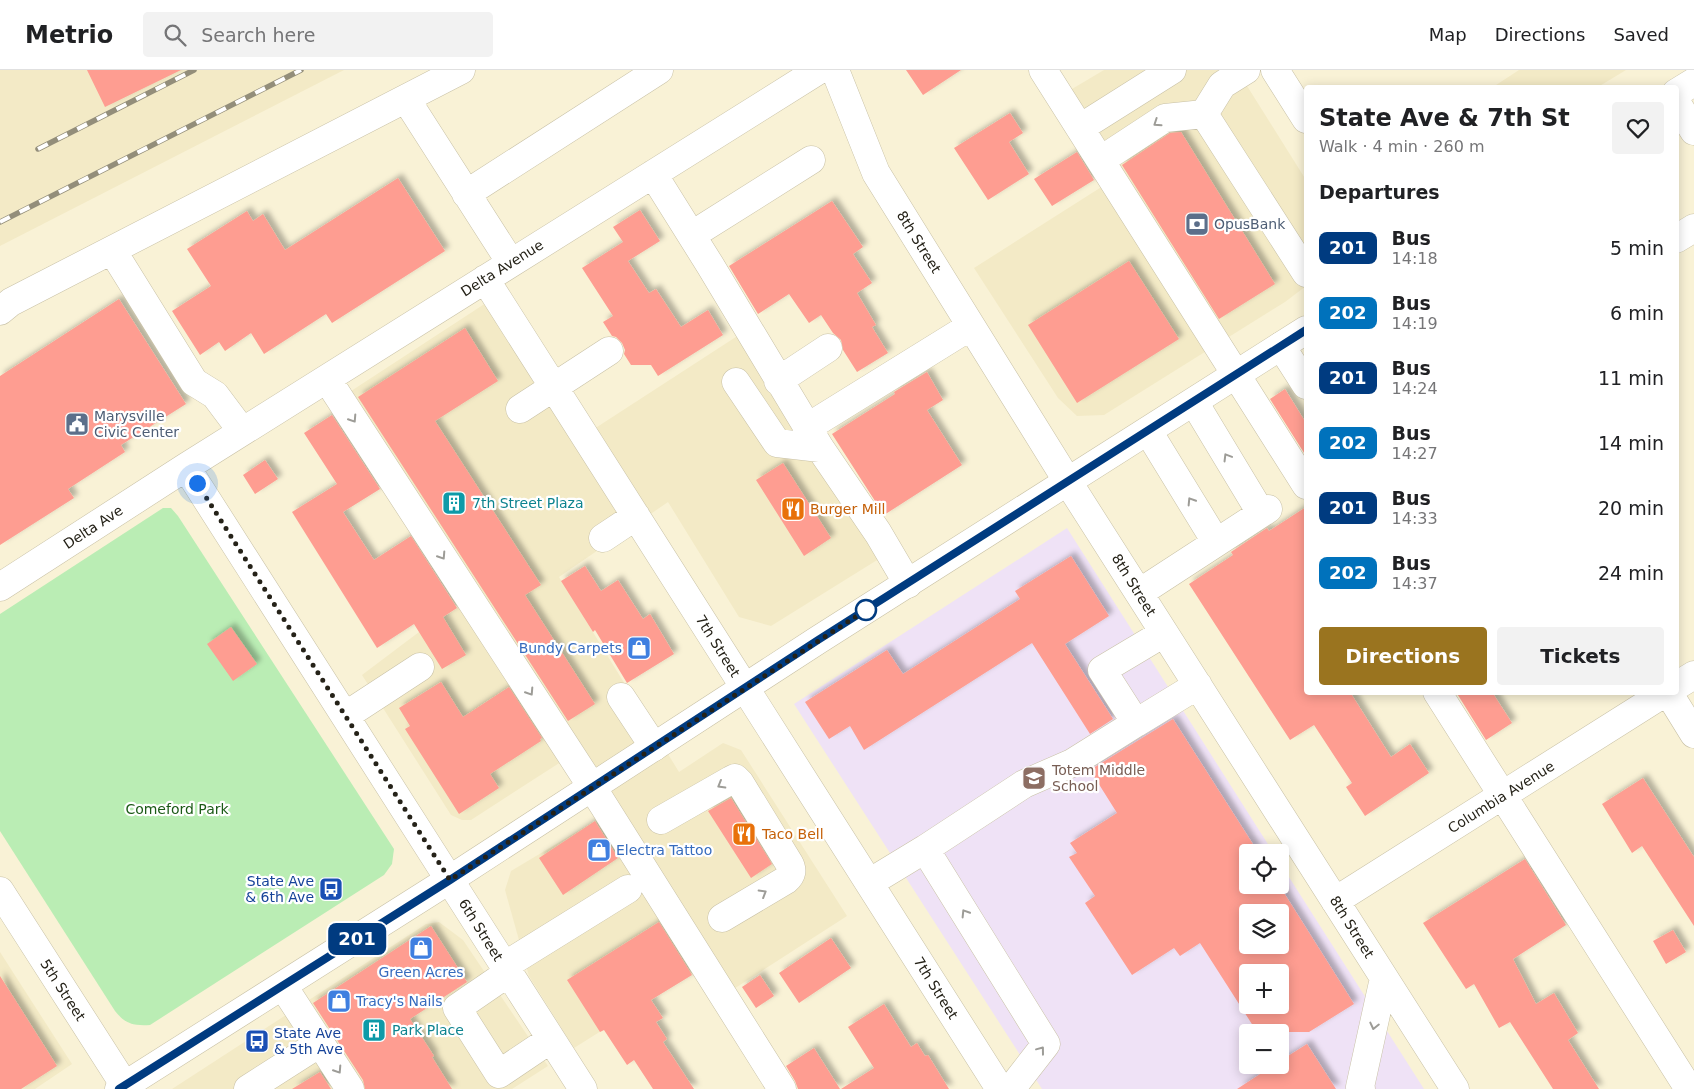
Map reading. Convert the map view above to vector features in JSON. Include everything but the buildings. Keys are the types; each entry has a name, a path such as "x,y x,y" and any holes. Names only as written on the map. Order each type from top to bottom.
{"street":[{"path":"0,311 11,302 461,70"},
{"path":"466,194 658,70"},
{"name":"Delta Avenue","path":"186,467 819,70"},
{"name":"8th Street","path":"836,70 876,173 1068,482 1455,1089"},
{"path":"1043,70 1133,211 1162,241 1206,312 1211,333 1304,482"},
{"path":"1080,128 1172,70"},
{"path":"1204,114 1222,85 1246,70"},
{"path":"1275,70 1304,116"},
{"path":"1679,91 1694,82"},
{"path":"406,99 511,263"},
{"path":"1679,107 1694,131"},
{"path":"1101,160 1165,118 1204,114"},
{"path":"1204,114 1304,270"},
{"path":"692,235 811,160"},
{"path":"653,174 692,235 814,438 878,533 908,584"},
{"path":"1679,237 1694,228"},
{"path":"112,250 194,382 215,396 242,431"},
{"name":"7th Street","path":"485,279 1000,1089"},
{"path":"736,382 777,443 814,438 971,326"},
{"path":"123,1088 1304,331"},
{"path":"1281,346 1304,383"},
{"path":"778,380 828,348"},
{"path":"520,409 609,351"},
{"path":"327,379 592,788 782,1089"},
{"path":"1139,593 1265,511 1194,402"},
{"path":"1148,431 1216,542"},
{"name":"Delta Ave","path":"0,587 186,467"},
{"name":"6th Street","path":"186,467 583,1089"},
{"path":"603,538 636,516"},
{"path":"1136,723 1102,670 1164,633"},
{"path":"345,716 420,667"},
{"path":"1679,684 1694,675"},
{"path":"869,883 1024,784 1072,762 1198,685"},
{"path":"1439,695 1689,1089"},
{"name":"Columbia Avenue","path":"1335,901 1662,695"},
{"path":"1669,695 1694,734"},
{"path":"621,698 654,748"},
{"path":"661,820 735,778 740,783 792,868 792,873 786,880 722,918"},
{"path":"925,849 1046,1044 1011,1089"},
{"path":"551,1039 499,1074 457,1008 506,970 628,889"},
{"name":"5th Street","path":"4,906 123,1088"},
{"path":"1361,1089 1384,978"},
{"path":"283,986 350,1089"},
{"path":"248,1089 320,1043"}],"shaded area":[{"path":"0,70 344,70 0,246"},
{"path":"1104,70 1237,70 1304,177 1304,288 1285,302 1104,415 1077,416 1058,398 974,268 1103,186 1050,102"},
{"path":"1519,70 1626,70 1601,85 1496,85"},
{"path":"489,301 577,440 742,333 882,557 771,626 739,617 668,502 559,577 679,772 723,743 741,750 847,916 726,994 345,395"},
{"name":"Totem Middle School","path":"1067,528 1268,844 1239,844 1239,894 1289,894 1289,877 1424,1089 1042,1089 794,704"},
{"path":"467,602 567,758 471,820 462,820 451,815 362,675 419,632"},
{"path":"598,819 695,972 574,1048 529,976 505,890 511,871"},
{"path":"439,922 463,940 548,1066 512,1089 172,1089 426,924"},
{"path":"0,952 72,1064 35,1089 0,1089"}],"green space":[{"name":"Comeford Park","path":"163,508 171,508 178,516 394,849 392,864 384,875 150,1025 139,1025 126,1021 115,1011 0,831 0,614"}],"railway":[{"path":"38,149 194,70"},
{"path":"0,222 301,70"}],"bus line":[{"name":"201","path":"119,1089 450,880 818,640 1304,331"}],"place":[{"name":"OpusBank","path":"1197,224"},
{"name":"Marysville Civic Center","path":"77,424"},
{"name":"7th Street Plaza","path":"454,503"},
{"name":"Burger Mill","path":"793,509"},
{"name":"Bundy Carpets","path":"639,648"},
{"name":"Totem Middle School","path":"1034,778"},
{"name":"Taco Bell","path":"744,834"},
{"name":"Electra Tattoo","path":"599,850"},
{"name":"State Ave & 6th Ave","path":"331,889"},
{"name":"Green Acres","path":"421,948"},
{"name":"Tracy's Nails","path":"339,1001"},
{"name":"Park Place","path":"374,1030"},
{"name":"State Ave & 5th Ave","path":"257,1041"}],"route":[{"path":"197,483 450,880 866,610"}]}
